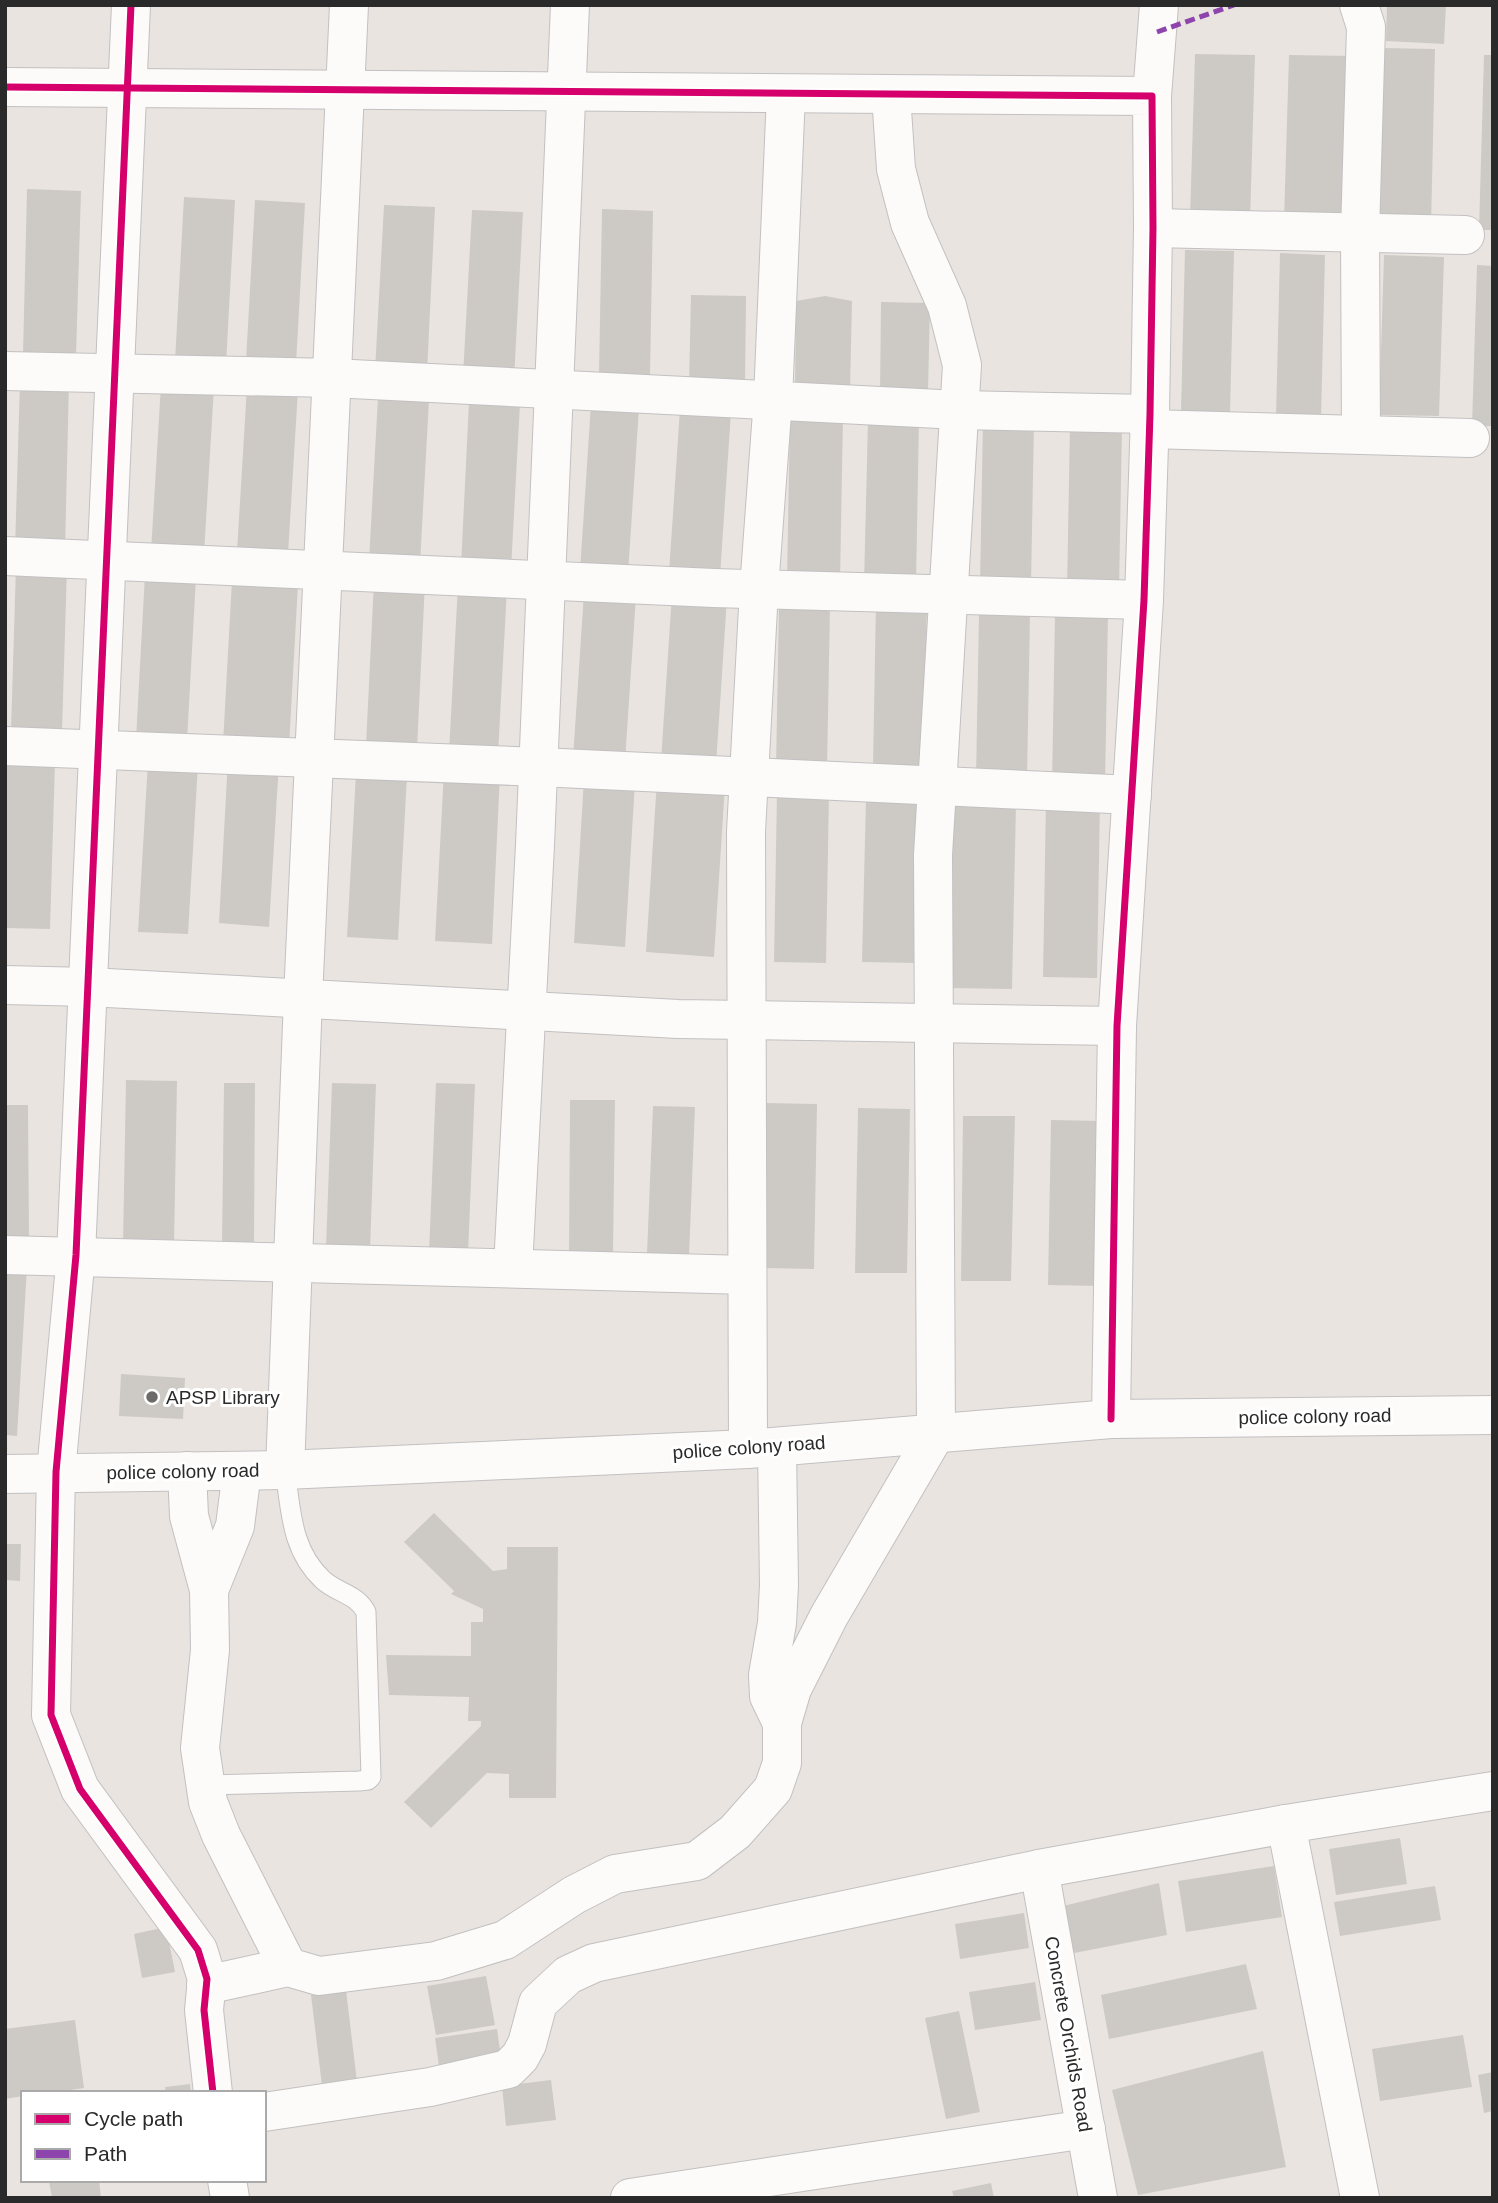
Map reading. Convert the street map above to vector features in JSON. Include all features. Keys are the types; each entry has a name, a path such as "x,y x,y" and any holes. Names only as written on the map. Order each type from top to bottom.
{"street":[{"path":"131,5 76,1255 56,1472 51,1715 80,1789 198,1950 206,1985 204,2010 213,2091"},
{"path":"285,1469 303,998 349,5"},
{"path":"513,1268 539,767 570,5"},
{"path":"1111,1419 1117,1026 1144,600 1150,422 1152,96 1158,5"},
{"path":"1359,5 1366,27 1360,233 1361,435"},
{"path":"5,87 1152,96"},
{"path":"782,1723 769,1696 768,1675 777,1623 779,1585 762,1448 747,1275 746,832 759,589 773,399 786,94"},
{"path":"206,1985 288,1968 319,1976 436,1961 505,1940 574,1895 615,1874 697,1861 734,1832 772,1789 782,1763 782,1723 792,1689 829,1616 936,1433 933,855 962,365 947,306 910,223 896,169 891,95"},
{"path":"1153,228 1465,235"},
{"path":"5,371 332,378 555,388 1361,435 1470,438"},
{"path":"5,555 759,589 1144,600"},
{"path":"5,746 539,767 1132,795"},
{"path":"5,985 89,987 678,1019 1117,1026"},
{"path":"5,1255 747,1275"},
{"name":"police colony road","path":"5,1474 242,1471 762,1448 1111,1419 1493,1415"},
{"path":"187,1471 188,1516 209,1590 210,1650 200,1748 208,1802 221,1835 288,1968"},
{"path":"209,1590 235,1526 242,1471"},
{"path":"266,2112 430,2087 508,2069 520,2057 527,2044 538,2003 568,1975 594,1963 1039,1869 1286,1824 1493,1791"},
{"path":"1286,1824 1360,2198"},
{"name":"Concrete Orchids Road","path":"1039,1869 1098,2198"},
{"path":"630,2198 722,2192 1086,2129"}],"lane":[{"path":"206,1784 359,1781 371,1777 366,1612 361,1602 324,1581 301,1553 295,1538 285,1469"}],"building":[{"path":"1387,5 1446,5 1444,44 1386,41"},
{"path":"1384,48 1435,49 1431,227 1378,225"},
{"path":"1195,54 1255,55 1250,221 1190,219"},
{"path":"1289,55 1352,56 1347,222 1284,221"},
{"path":"1484,55 1493,55 1493,230 1479,230"},
{"path":"27,189 81,191 76,356 23,354"},
{"path":"184,197 235,200 226,364 175,361"},
{"path":"255,200 305,203 296,364 246,361"},
{"path":"384,205 435,207 427,373 375,371"},
{"path":"602,209 653,211 650,375 599,374"},
{"path":"472,210 523,212 514,379 463,376"},
{"path":"1185,250 1234,251 1230,414 1181,412"},
{"path":"1280,253 1325,255 1321,419 1276,418"},
{"path":"1384,255 1444,257 1439,416 1379,415"},
{"path":"1477,265 1493,266 1493,426 1472,426"},
{"path":"691,295 746,296 745,386 689,385"},
{"path":"825,296 852,301 850,391 795,390 796,301"},
{"path":"881,302 930,303 928,392 880,391"},
{"path":"20,381 69,382 65,550 15,549"},
{"path":"161,384 214,387 204,554 151,552"},
{"path":"247,387 298,390 288,554 237,551"},
{"path":"378,397 429,400 420,564 369,561"},
{"path":"469,402 520,404 511,569 461,566"},
{"path":"591,404 639,408 628,574 580,571"},
{"path":"680,409 731,412 720,576 669,573"},
{"path":"790,415 843,415 840,582 787,581"},
{"path":"868,420 919,421 916,585 864,584"},
{"path":"983,420 1034,421 1031,586 980,585"},
{"path":"1070,426 1122,426 1119,591 1067,590"},
{"path":"16,566 67,567 62,732 11,730"},
{"path":"145,574 196,577 187,741 136,739"},
{"path":"232,580 298,584 289,747 223,743"},
{"path":"374,581 425,583 417,748 366,745"},
{"path":"458,585 507,588 498,754 449,752"},
{"path":"584,593 636,596 625,761 573,758"},
{"path":"672,594 727,598 716,765 661,761"},
{"path":"876,601 927,601 924,766 873,765"},
{"path":"779,605 830,606 827,770 776,769"},
{"path":"979,613 1030,614 1027,779 976,778"},
{"path":"1055,613 1108,614 1105,786 1052,785"},
{"path":"228,759 279,762 269,927 219,923"},
{"path":"5,760 55,762 50,929 5,928"},
{"path":"148,761 198,764 188,934 138,932"},
{"path":"444,770 500,774 492,944 435,941"},
{"path":"356,773 407,776 398,940 347,937"},
{"path":"584,779 635,782 625,947 574,943"},
{"path":"657,780 725,785 714,957 646,952"},
{"path":"777,792 829,793 826,963 774,962"},
{"path":"866,798 917,798 914,963 862,962"},
{"path":"1046,799 1100,800 1097,978 1043,977"},
{"path":"952,802 1016,804 1012,989 948,988"},
{"path":"126,1080 177,1081 174,1245 123,1244"},
{"path":"224,1083 255,1083 254,1246 222,1246"},
{"path":"332,1083 376,1084 370,1249 326,1248"},
{"path":"436,1083 475,1084 468,1255 429,1253"},
{"path":"570,1100 615,1100 613,1255 569,1254"},
{"path":"766,1103 817,1104 814,1269 763,1268"},
{"path":"5,1105 28,1105 29,1238 5,1238"},
{"path":"653,1106 695,1107 689,1256 647,1254"},
{"path":"858,1108 910,1109 907,1273 855,1273"},
{"path":"963,1116 1015,1116 1011,1281 961,1281"},
{"path":"1051,1120 1102,1121 1099,1286 1048,1285"},
{"path":"5,1266 27,1267 17,1436 5,1435"},
{"name":"APSP Library","path":"121,1374 185,1378 183,1419 119,1416"},
{"path":"434,1513 493,1571 507,1569 507,1547 558,1547 556,1798 509,1798 509,1774 487,1773 431,1828 404,1802 481,1726 481,1721 468,1721 469,1697 389,1695 386,1655 471,1656 471,1622 483,1622 483,1609 451,1594 454,1591 404,1542"},
{"path":"5,1544 21,1544 20,1581 5,1580"},
{"path":"1400,1838 1407,1884 1336,1895 1329,1849"},
{"path":"1274,1866 1282,1917 1186,1932 1178,1881"},
{"path":"1159,1883 1167,1935 1069,1954 1063,1906"},
{"path":"1435,1886 1441,1920 1340,1936 1334,1902"},
{"path":"1024,1913 1029,1948 960,1959 955,1924"},
{"path":"166,1927 175,1972 142,1978 134,1934"},
{"path":"1246,1964 1257,2009 1109,2039 1101,1995"},
{"path":"486,1976 495,2025 436,2035 427,1986"},
{"path":"1035,1982 1041,2020 975,2030 969,1992"},
{"path":"346,1990 358,2090 323,2094 311,1995"},
{"path":"959,2011 980,2112 946,2119 925,2018"},
{"path":"75,2020 84,2088 21,2091 21,2096 5,2099 5,2029"},
{"path":"497,2029 502,2065 440,2073 435,2038"},
{"path":"1463,2035 1472,2087 1380,2101 1372,2049"},
{"path":"1263,2051 1286,2167 1138,2195 1112,2090"},
{"path":"1493,2072 1493,2111 1484,2113 1478,2075"},
{"path":"551,2080 556,2120 506,2126 502,2086"},
{"path":"190,2084 191,2091 166,2091 165,2087"},
{"path":"49,2182 99,2182 101,2198 52,2198"},
{"path":"991,2183 994,2198 954,2198 952,2191"}],"marked path":[{"path":"1157,32 1234,5"}],"cycle path":[{"path":"131,5 76,1255 56,1472 51,1715 80,1789 198,1950 207,1979 204,2010 213,2091"},
{"path":"5,87 1152,96 1150,414 1144,600 1117,1026 1111,1419"}],"place":[{"name":"APSP Library","path":"152,1397"}]}
